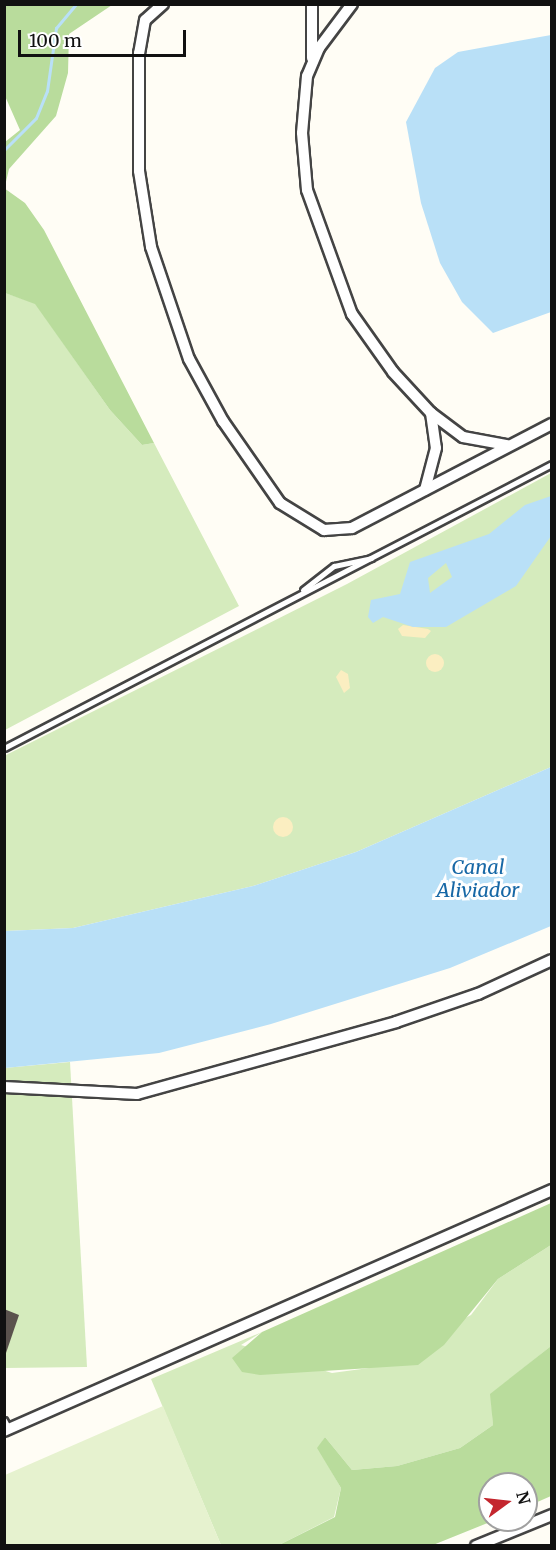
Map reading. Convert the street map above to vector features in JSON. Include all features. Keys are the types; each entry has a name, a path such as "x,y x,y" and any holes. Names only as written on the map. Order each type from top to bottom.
{"street":[{"path":"163,4 145,20 139,53 139,171 165,297 206,393 280,503 309,524 338,532 352,528 552,424"},
{"path":"312,4 312,61 304,96 304,164 323,244 369,342 430,413 477,443 512,445"},
{"path":"312,61 352,4"},
{"path":"425,490 436,448 430,413"},
{"path":"4,1088 123,1097 396,1022 478,994 552,960"},
{"path":"6,1427 552,1190"},
{"path":"476,1545 552,1515"}],"lane":[{"path":"4,748 302,591 338,579 372,558 552,465"},
{"path":"302,591 334,566 372,558"}],"green space":[{"path":"5,4 112,5 69,34 68,73 56,116 9,169 5,186 5,142 20,130 5,96"},
{"path":"4,188 25,203 44,230 154,443 142,445 110,410 35,304 5,293"},
{"path":"5,293 35,303 110,410 142,445 154,443 239,606 5,730"},
{"path":"551,473 551,767 356,852 253,886 73,928 5,931 4,756 347,584"},
{"path":"70,1062 87,1367 5,1368 4,1068"},
{"path":"551,1203 551,1245 498,1279 444,1345 418,1365 260,1375 242,1372 232,1358 262,1332"},
{"path":"551,1245 551,1346 491,1394 493,1425 460,1448 397,1466 352,1470 325,1437 318,1448 341,1488 334,1517 279,1545 221,1545 151,1379 262,1332 241,1345 332,1373 369,1368 471,1315 498,1279"},
{"path":"551,1346 551,1496 538,1502 538,1472 478,1472 478,1527 433,1545 279,1545 335,1517 341,1488 317,1448 325,1437 352,1470 397,1466 460,1448 493,1425 490,1394"},
{"path":"163,1406 221,1545 5,1545 5,1475"}],"sand":[{"path":"403,625 431,631 425,638 402,636 398,629"},
{"path":"435,654 441,657 444,663 441,669 435,672 429,669 426,663 429,657"},
{"path":"341,670 348,674 350,688 344,693 336,677"},
{"path":"283,817 290,820 293,827 290,834 283,837 276,834 273,827 276,820"}],"water":[{"path":"551,35 551,312 493,333 462,302 440,263 421,203 406,122 435,68 458,52"},
{"path":"551,496 551,536 516,586 446,627 413,627 383,617 373,623 368,617 371,600 400,594 410,562 489,534 525,505","holes":["446,563 452,577 430,593 428,578"]},
{"name":"Canal Aliviador","path":"551,767 551,926 450,968 271,1024 159,1053 5,1068 5,931 73,928 253,886 356,852"}],"building":[{"path":"4,1309 19,1315 6,1353 4,1353"}],"waterway":[{"path":"4,150 36,118 47,91 56,28 76,4"}]}
